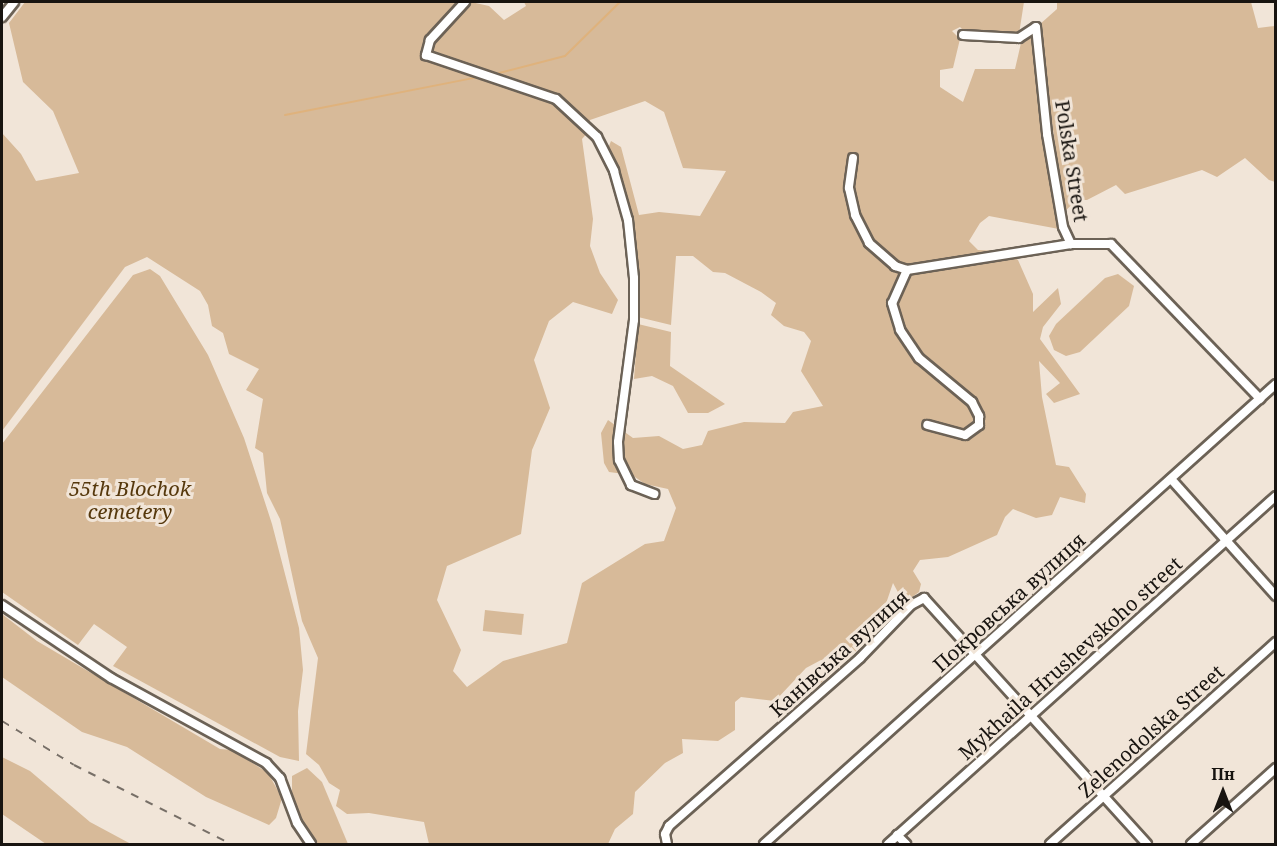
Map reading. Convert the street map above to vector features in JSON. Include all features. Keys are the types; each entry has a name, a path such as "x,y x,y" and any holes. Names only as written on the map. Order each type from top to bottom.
{"street":[{"path":"2,17 14,2"},
{"path":"465,2 430,40 426,55 556,99 597,137 614,171 628,220 634,278 634,320 618,442 619,460 631,484 654,494"},
{"name":"Polska Street","path":"907,270 1071,244 1063,227 1047,134 1036,27 1019,38 963,35"},
{"path":"853,158 849,188 861,230 882,257 907,270 892,303 900,330 919,358 972,402 979,416 979,425 965,435 927,425"},
{"path":"1071,244 1101,242 1121,251 1260,399"},
{"name":"Покровська вулиця","path":"764,844 1275,384"},
{"path":"1171,479 1275,596"},
{"name":"Mykhaila Hrushevskoho street","path":"888,844 1275,496"},
{"name":"Канівська вулиця","path":"667,844 665,834 673,821 860,658 919,600 928,601 1147,844"},
{"path":"2,605 111,678 266,763 280,778 297,823 311,844"},
{"name":"Zelenodolska Street","path":"1050,844 1275,642"},
{"path":"1191,844 1275,768"},
{"path":"897,835 906,844"}],"green space":[{"path":"25,2 460,2 423,43 422,57 444,67 442,59 430,54 431,48 471,2 489,6 504,20 526,6 524,2 1024,2 1019,34 965,32 960,27 952,31 960,39 953,68 940,70 940,87 963,102 975,69 1015,69 1021,43 1034,35 1059,229 989,216 980,223 969,241 978,250 1006,251 1018,260 1033,294 1033,312 1058,288 1061,304 1043,327 1040,339 1080,394 1054,403 1046,394 1060,383 1039,361 1042,397 1056,465 1069,467 1086,494 1085,503 1060,497 1052,515 1036,518 1013,509 1005,517 997,535 948,557 920,560 913,571 921,584 919,592 908,600 900,596 893,583 876,633 814,689 811,684 832,662 821,660 806,668 775,701 741,697 735,702 735,730 718,741 682,739 683,753 665,763 635,792 633,814 615,829 608,844 429,844 424,822 369,813 347,814 336,806 340,790 329,783 319,765 306,754 318,658 302,621 280,519 267,493 263,453 255,448 263,399 246,390 259,369 229,354 223,333 212,326 208,305 200,291 147,257 125,267 2,431 2,133 21,154 36,181 79,173 53,111 23,82 9,23","holes":["645,101 664,112 683,168 726,171 700,216 659,212 639,215 621,147 611,141 607,151 632,216 638,317 671,325 676,256 693,256 713,272 725,273 761,292 776,303 771,315 784,326 804,332 811,341 801,371 823,406 793,412 785,423 744,422 708,431 702,445 683,449 659,436 633,438 608,420 601,433 604,463 609,472 632,475 645,484 668,489 676,508 664,541 645,544 582,583 567,643 503,661 467,687 453,671 461,650 437,600 447,566 521,534 532,450 550,408 534,360 549,321 573,302 612,314 618,300 600,273 590,246 593,219 582,139 589,131 590,120"]},
{"path":"1057,2 1251,2 1258,28 1275,26 1275,182 1269,180 1245,158 1217,177 1202,170 1125,194 1116,185 1087,200 1077,200 1064,212 1039,25 1057,9"},
{"name":"55th Blochok cemetery","path":"150,269 160,276 208,355 244,438 272,524 299,628 303,670 298,711 299,761 280,757 113,666 127,647 94,624 78,645 2,592 2,444 133,275"},
{"path":"1118,274 1134,286 1129,306 1080,352 1066,356 1054,350 1049,336 1056,324 1105,278"},
{"path":"638,324 671,332 670,366 725,404 708,413 688,413 673,386 652,376 634,379"},
{"path":"485,610 524,614 522,635 483,631"},
{"path":"2,614 37,641 220,749 232,750 268,773 282,798 276,818 269,825 206,797 127,747 82,732 2,677"},
{"path":"2,757 30,771 90,822 131,844 46,844 2,814"},
{"path":"307,768 322,782 348,844 318,844 305,827 292,797 292,776"}],"waterway":[{"path":"499,73 565,56 620,2"},
{"path":"285,115 479,77"}],"railway":[{"path":"2,721 74,765 231,844"}]}
